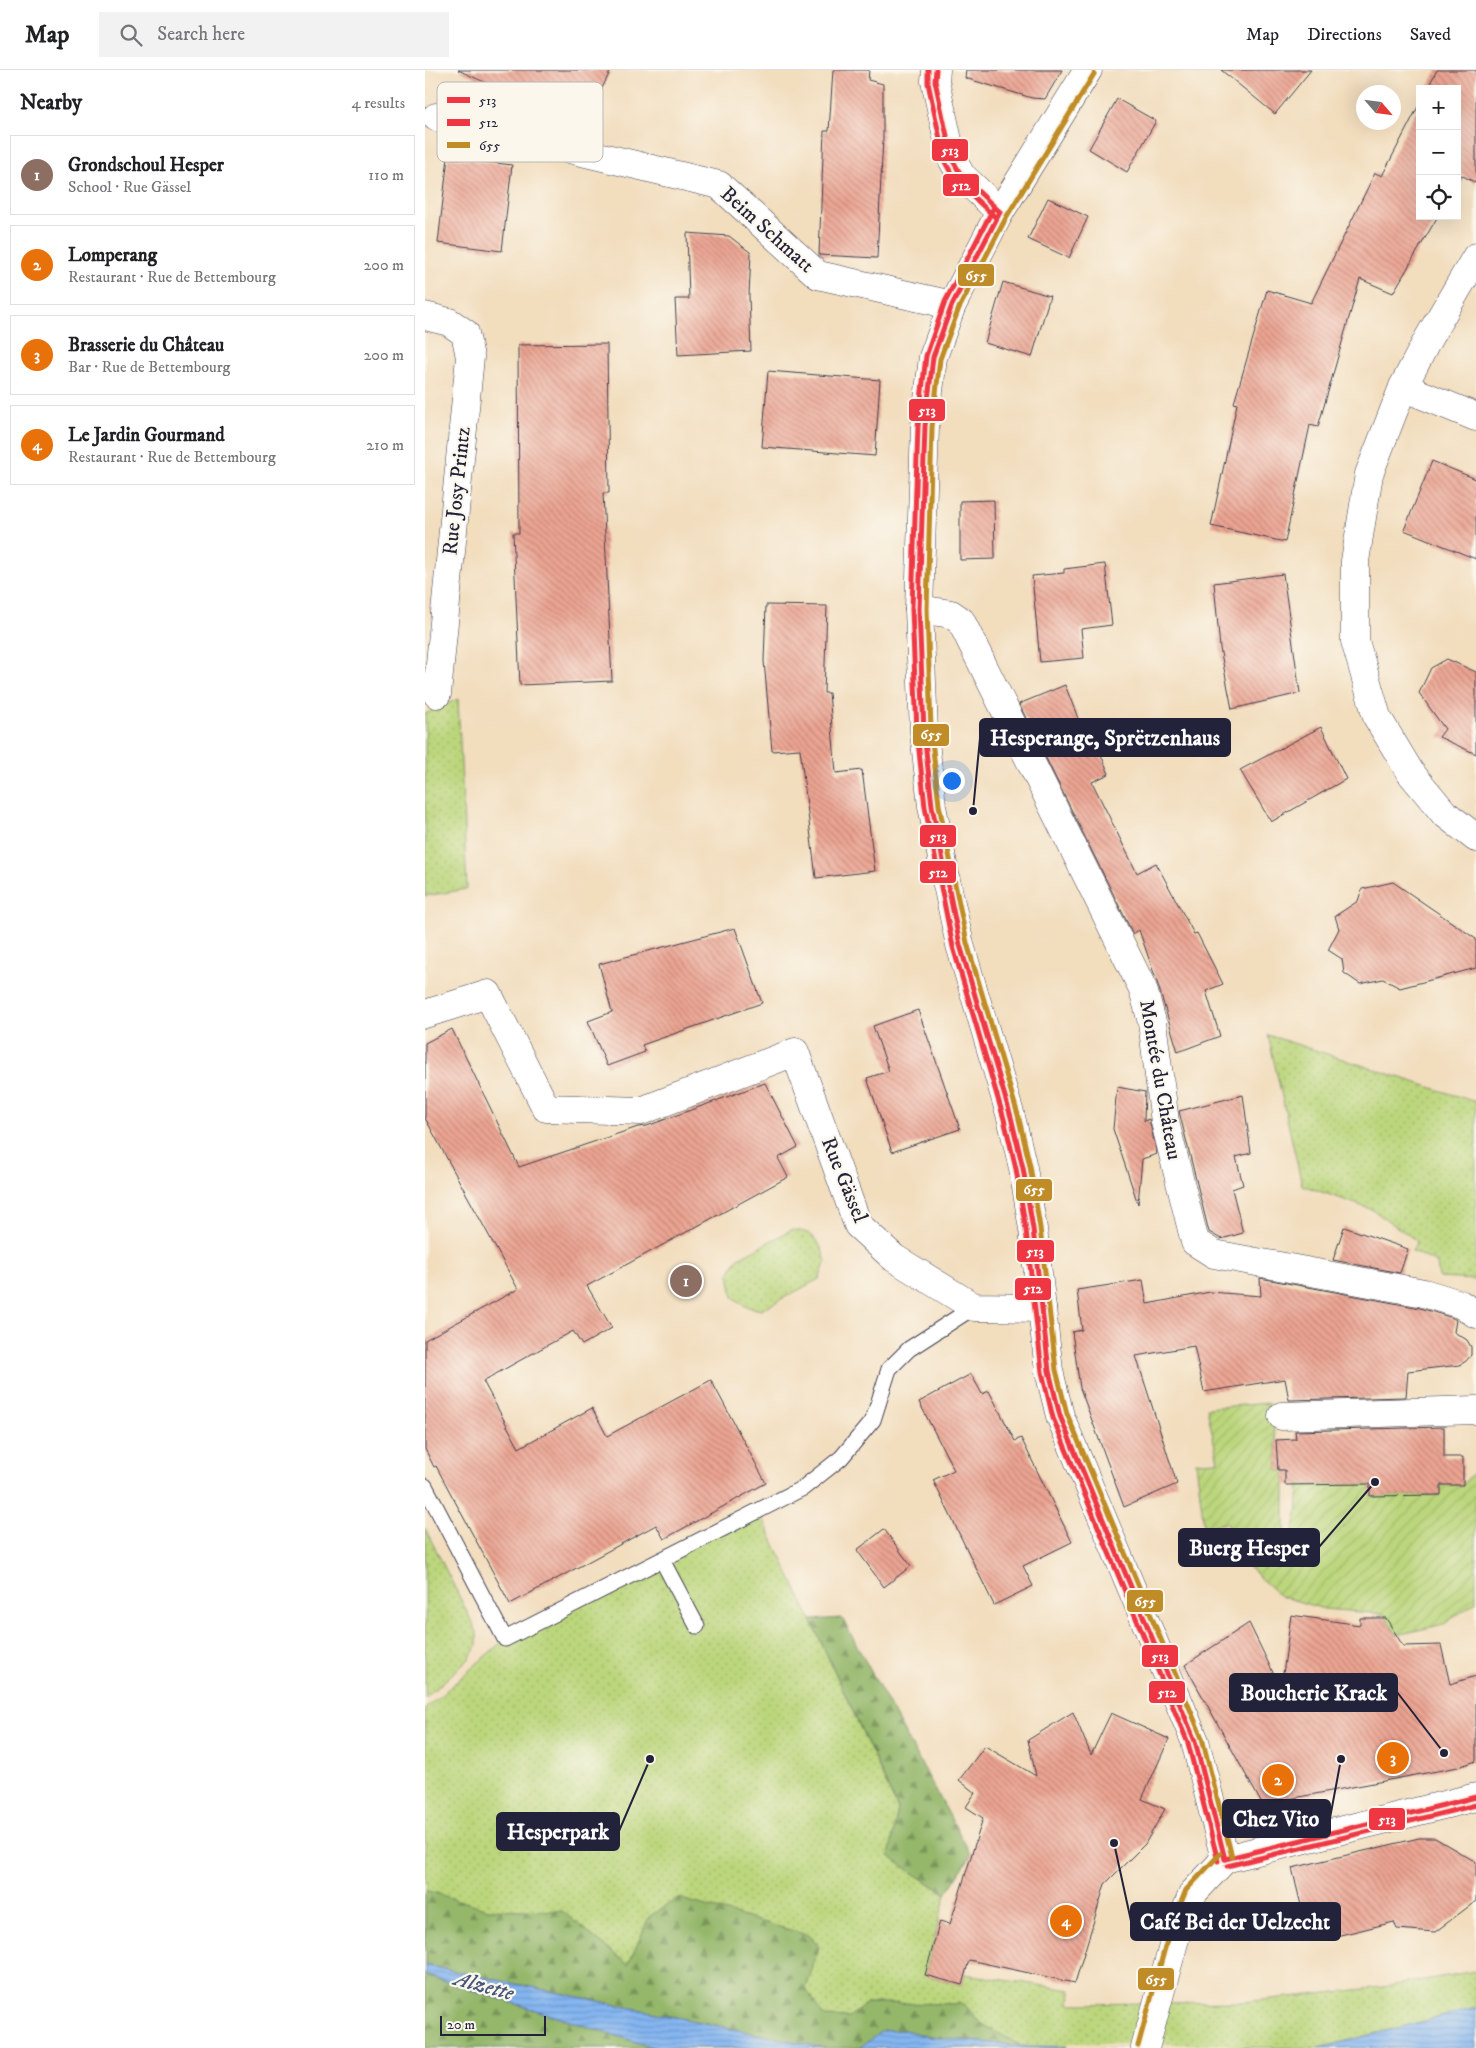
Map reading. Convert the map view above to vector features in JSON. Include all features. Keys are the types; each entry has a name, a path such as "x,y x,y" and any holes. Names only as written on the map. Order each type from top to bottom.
{"street":[{"path":"935,70 935,81 952,159 961,175 1000,212"},
{"path":"1088,70 1000,212 952,305 933,357 925,426 919,609 924,732 932,806 960,945 1011,1117 1023,1168 1033,1229 1049,1371 1059,1416 1195,1741 1225,1859"},
{"name":"Beim Schmatt","path":"603,157 719,185 818,275 952,305"},
{"path":"1476,257 1429,337 1403,387 1369,474 1355,560 1355,641 1377,717 1410,772 1444,813 1476,838"},
{"name":"Rue Josy Printz","path":"425,316 449,322 465,333 470,357 437,694"},
{"path":"1403,387 1476,417"},
{"name":"Montée du Château","path":"919,609 951,614 961,621 1143,989 1152,1022 1165,1122 1195,1242 1214,1254 1424,1293 1460,1304 1476,1314"},
{"name":"Rue Gässel","path":"425,1014 488,994 546,1108 641,1111 795,1052 858,1225 894,1258 974,1307"},
{"path":"974,1307 1042,1308"},
{"path":"1282,1416 1476,1410"},
{"path":"1145,2048 1176,1935 1193,1893 1225,1859 1476,1798"}],"lane":[{"path":"425,1486 505,1639 803,1488 841,1458 873,1420 889,1369 909,1349 974,1307"},
{"path":"663,1560 697,1626"}],"green space":[{"path":"458,699 467,889 425,896 425,714"},
{"path":"1268,1035 1476,1102 1476,1280 1439,1278 1437,1263 1412,1251 1417,1241 1373,1210 1302,1185"},
{"path":"791,1230 806,1232 811,1235 821,1248 826,1261 819,1279 761,1310 745,1306 733,1297 729,1274 737,1259"},
{"path":"1269,1403 1276,1440 1278,1470 1285,1470 1285,1535 1292,1535 1297,1515 1299,1485 1370,1484 1371,1496 1440,1495 1440,1485 1463,1485 1471,1475 1476,1474 1476,1602 1444,1624 1397,1635 1384,1614 1324,1609 1280,1596 1246,1565 1227,1523 1204,1527 1196,1462 1218,1461 1207,1408"},
{"path":"759,1511 898,1810 890,1857 946,1894 925,1975 962,1985 965,1974 1071,1990 1070,2004 1243,2002 1383,1987 1476,1971 1476,2008 1319,2048 1067,2046 1067,2048 425,2048 425,1709 505,1639"},
{"path":"425,1528 477,1632 477,1646 468,1660 425,1698"},
{"path":"842,1618 971,1855 946,1894 889,1857 898,1809 811,1620"},
{"path":"425,1890 488,1909 562,1911 628,1965 650,1916 678,1898 811,1936 819,1947 806,1989 825,2017 848,2018 867,2003 964,2004 981,2023 1021,2046 929,2037 904,2030 882,2031 862,2048 824,2048 425,1965"},
{"path":"425,1975 655,2048 425,2048"}],"water":[{"name":"Alzette","path":"425,1965 824,2048 655,2048 425,1975"},
{"path":"1476,2008 1476,2048 1319,2048"},
{"path":"904,2030 929,2037 1021,2046 1251,2048 859,2048 882,2031"}],"pier":[{"path":"1067,2043 1229,2045 1228,2048 1067,2048"}],"building":[{"path":"458,70 611,70 603,86 603,82 484,82"},
{"path":"833,70 869,70 868,80 883,84 883,137 877,258 819,255 824,131 829,131"},
{"path":"966,70 1062,70 1045,99 1032,98 965,78"},
{"path":"1221,70 1311,70 1275,114"},
{"path":"1437,70 1476,70 1476,183 1461,175 1461,85 1429,85"},
{"path":"1117,99 1156,121 1127,172 1089,149"},
{"path":"1416,111 1416,220 1436,220 1393,293 1360,279 1318,427 1310,425 1285,542 1211,526 1237,404 1234,403 1267,290 1311,303 1375,173 1382,176"},
{"path":"447,162 488,162 512,165 502,251 438,243"},
{"path":"1048,198 1088,217 1069,258 1028,239"},
{"path":"687,233 729,236 751,253 749,296 751,351 678,355 675,299 689,299"},
{"path":"1003,282 1050,296 1032,357 985,343"},
{"path":"607,344 609,493 603,493 612,681 520,685 513,533 519,533 518,345"},
{"path":"768,371 880,380 875,456 762,447"},
{"path":"1432,461 1476,479 1476,559 1404,530"},
{"path":"994,500 995,559 960,560 960,501"},
{"path":"1105,564 1112,625 1081,629 1084,658 1040,662 1032,576 1064,573 1064,569"},
{"path":"1283,574 1300,693 1232,709 1220,648 1214,583"},
{"path":"766,605 827,606 824,693 829,693 836,773 862,770 875,871 816,878 800,749 772,751 764,661"},
{"path":"1447,659 1476,672 1476,754 1439,737 1445,729 1419,693 1431,668"},
{"path":"1065,685 1085,736 1092,733 1109,774 1092,782 1137,873 1156,863 1194,934 1197,933 1223,984 1206,991 1220,1036 1178,1052 1139,930 1133,934 1019,704"},
{"path":"1321,727 1346,779 1271,822 1240,770"},
{"path":"1393,882 1476,939 1476,968 1400,988 1383,979 1360,984 1344,973 1342,959 1328,950 1339,929 1335,916 1358,901 1362,889"},
{"path":"735,928 762,1003 642,1045 645,1052 607,1066 588,1021 612,1012 599,964"},
{"path":"918,1010 960,1129 892,1152 867,1078 889,1071 873,1026"},
{"path":"452,1029 519,1167 638,1127 647,1126 765,1083 798,1147 778,1158 788,1177 587,1286 612,1328 582,1345 573,1331 483,1381 519,1448 592,1408 607,1436 711,1380 766,1483 664,1539 656,1525 510,1604 425,1449 425,1340 518,1289 425,1118 425,1043"},
{"path":"1117,1087 1145,1092 1144,1121 1149,1119 1157,1154 1142,1159 1138,1204 1113,1129"},
{"path":"1243,1095 1251,1153 1236,1157 1243,1185 1232,1189 1243,1233 1221,1239 1209,1232 1179,1111"},
{"path":"1344,1227 1408,1249 1400,1273 1333,1260"},
{"path":"1260,1278 1420,1308 1453,1318 1456,1320 1454,1332 1467,1340 1471,1347 1471,1355 1460,1365 1408,1371 1406,1397 1289,1400 1285,1379 1204,1392 1194,1346 1136,1356 1177,1484 1124,1507 1080,1388 1072,1332 1082,1330 1077,1290 1143,1280 1147,1304 1210,1292 1261,1296"},
{"path":"971,1374 982,1394 989,1391 1015,1441 1021,1438 1072,1542 1023,1566 1033,1586 994,1605 933,1480 954,1470 919,1402"},
{"path":"1444,1427 1444,1457 1463,1457 1463,1485 1441,1485 1441,1495 1370,1496 1370,1484 1285,1485 1285,1470 1278,1470 1276,1440 1296,1439 1295,1431"},
{"path":"884,1529 911,1566 884,1587 857,1550"},
{"path":"1291,1615 1360,1625 1360,1618 1386,1618 1403,1646 1441,1645 1450,1684 1476,1676 1476,1761 1458,1767 1262,1804 1185,1665 1249,1623 1281,1689"},
{"path":"1073,1712 1091,1755 1111,1713 1169,1739 1142,1799 1165,1809 1145,1844 1105,1884 1075,1983 969,1960 962,1985 925,1975 940,1921 950,1924 983,1818 966,1807 975,1793 959,1780 985,1746 1036,1776 1028,1740"},
{"path":"1419,1838 1435,1838 1476,1862 1476,1901 1435,1932 1397,1929 1394,1922 1324,1939 1320,1922 1306,1926 1292,1868"}],"transit line":[{"name":"512","path":"928,70 928,83 945,162 955,180 995,217"},
{"name":"513","path":"936,70 935,81 952,159 961,175 1000,212"},
{"name":"655","path":"1094,74 1007,216 959,308 940,359 932,427 927,609 931,731 939,805 967,943 1018,1115 1030,1166 1040,1228 1056,1370 1067,1414 1202,1738 1232,1857"},
{"name":"512","path":"993,209 945,302 926,356 918,426 912,609 917,732 925,807 953,947 1004,1119 1016,1169 1026,1230 1042,1372 1053,1418 1188,1743 1218,1861"},
{"name":"513","path":"1000,212 952,305 933,357 925,426 919,609 924,732 932,806 960,945 1011,1117 1023,1168 1033,1229 1049,1371 1060,1416 1195,1741 1225,1859"},
{"name":"513","path":"1225,1859 1476,1797"},
{"name":"512","path":"1227,1866 1476,1805"},
{"name":"655","path":"1138,2046 1169,1933 1186,1890 1220,1854"}],"place":[{"name":"Hesperange, Sprëtzenhaus","path":"973,811"},
{"name":"Grondschoul Hesper","path":"686,1281"},
{"name":"Buerg Hesper","path":"1375,1482"},
{"name":"Boucherie Krack","path":"1444,1753"},
{"name":"Brasserie du Château","path":"1393,1758"},
{"name":"Hesperpark","path":"650,1759"},
{"name":"Chez Vito","path":"1341,1759"},
{"name":"Lomperang","path":"1278,1780"},
{"name":"Café Bei der Uelzecht","path":"1114,1843"},
{"name":"Le Jardin Gourmand","path":"1066,1921"}]}
